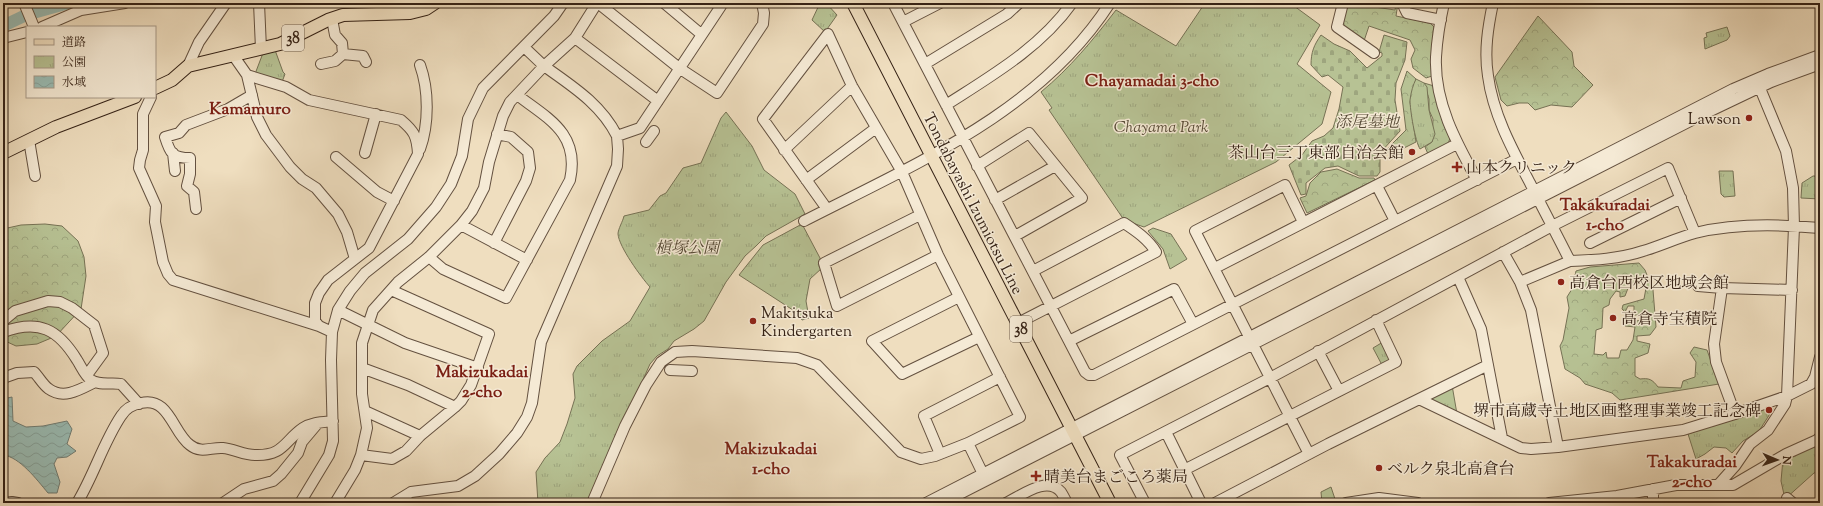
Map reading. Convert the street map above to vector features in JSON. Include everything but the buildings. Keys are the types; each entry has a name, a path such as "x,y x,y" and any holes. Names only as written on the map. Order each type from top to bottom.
{"main road":[{"name":"38","path":"156,88 172,80 188,66 262,49 289,40 343,15 410,13 426,9 435,3"},
{"name":"Tondabayashi Izumiotsu Line","path":"853,3 1110,503"},
{"path":"3,153 56,127 132,98"}],"street":[{"path":"24,3 34,26"},
{"path":"44,26 81,10 125,3"},
{"path":"188,66 199,42 226,3"},
{"path":"259,3 262,49"},
{"path":"300,503 329,455 332,441 332,332 338,310 350,291 366,273 408,239 436,207 450,184 462,156 468,119 483,88 554,16 563,3"},
{"path":"335,503 355,470 361,455 367,428 362,394 362,343 373,310 391,290 429,258 461,226 472,212 484,188 489,162 497,134 503,116 510,102 544,66 575,38 598,3 679,68 717,93 763,24 764,13 762,3"},
{"path":"664,3 701,34"},
{"path":"617,136 640,128 721,6 718,3"},
{"path":"893,3 1050,306 1085,372 1089,375 1094,375 1518,159"},
{"path":"903,22 940,3"},
{"path":"925,64 1008,14 1019,3"},
{"path":"946,105 1021,55 1047,33 1072,3"},
{"path":"804,221 902,172 962,137 1009,107 1053,72 1090,32 1110,3"},
{"path":"1343,3 1337,27 1374,53"},
{"path":"1404,3 1407,13 1441,20"},
{"path":"1444,3 1436,58 1437,82 1441,102 1457,144 1477,180"},
{"path":"1493,3 1488,33 1488,76 1493,100 1501,125 1570,261"},
{"path":"332,19 336,35 342,43 343,54"},
{"path":"3,38 26,32"},
{"path":"592,503 625,426 646,385 661,362 675,352 692,351 797,358 817,365 901,452 921,459 940,454 968,443 1020,417 938,255 902,172 852,86 828,34 763,119 827,209"},
{"path":"575,38 658,101"},
{"path":"393,503 411,492 458,486 474,476 503,449 517,433 527,417 532,403 541,342 617,166 617,136 604,114 590,100 544,66 524,47"},
{"path":"321,64 335,61 343,54 363,56 366,62"},
{"path":"233,55 247,75 257,117 266,135 290,167 302,179 316,188 338,214 347,232 356,259"},
{"path":"942,503 1250,340 1758,83 1820,55"},
{"path":"1758,83 1820,64"},
{"path":"319,326 315,321 315,303 319,294 328,280 369,248 418,154 423,141 426,114 425,84 420,65"},
{"path":"247,75 286,87 309,100 401,120 411,129 417,140 418,154"},
{"path":"1718,485 1735,466 1750,444 1768,430 1785,404 1787,396 1794,227 1793,188 1786,151 1758,83"},
{"path":"784,150 852,86"},
{"path":"196,210 194,192 187,186 190,174 190,158 176,156 172,153 169,150 165,137 179,133 186,125 228,109 252,95"},
{"path":"429,258 443,269 506,298 527,260 570,180 573,166 571,149 565,136 558,127 517,95"},
{"path":"151,98 143,114 143,150 139,168 156,206 155,222 163,262 168,274 173,280 319,326 332,332"},
{"path":"365,153 376,114"},
{"path":"806,180 876,128"},
{"path":"646,142 654,131"},
{"path":"494,243 526,181 530,168 528,152 511,137 497,134"},
{"path":"977,166 1029,134 1082,198 1015,236"},
{"path":"28,140 35,176"},
{"path":"1215,268 1457,144"},
{"path":"172,153 175,171"},
{"path":"336,156 377,192 394,201"},
{"path":"995,200 1055,166"},
{"path":"1145,503 1120,455 1270,378 1552,226 1668,168 1695,233"},
{"path":"1303,222 1285,185 1195,231 1309,454"},
{"path":"1377,186 1395,221"},
{"path":"1590,243 1681,198"},
{"path":"920,215 824,263 837,306 938,255"},
{"path":"1018,323 1156,252 1152,245 1124,223 1033,271"},
{"path":"461,226 527,260"},
{"path":"1520,282 1570,261 1614,258 1643,252 1695,233 1751,226 1820,228"},
{"path":"1503,252 1520,282 1531,310 1558,447"},
{"path":"1458,276 1481,329 1502,438"},
{"path":"1698,286 1792,290"},
{"path":"1722,288 1714,344 1716,362 1735,414"},
{"path":"1069,341 1174,289 1193,324"},
{"path":"361,455 392,459 406,451 420,436 455,407 461,401 471,385 489,334 391,290"},
{"path":"959,297 872,341 902,374 979,337"},
{"path":"3,321 15,311 48,301 60,302 72,308 94,325 103,353 87,375"},
{"path":"338,310 405,343 478,368"},
{"path":"1184,470 1396,362 1376,320"},
{"path":"3,332 15,328 28,327 51,331 61,337 92,380 102,384 122,384 140,404"},
{"path":"1318,351 1339,391"},
{"path":"1419,399 1521,448 1531,449 1558,447 1683,430 1735,414 1787,396 1811,384 1815,377 1820,358"},
{"path":"1215,503 1309,454 1488,365"},
{"path":"362,368 408,385 455,407"},
{"path":"670,370 692,371"},
{"path":"3,378 17,373 34,372 48,388 67,393 74,392 96,382"},
{"path":"940,454 924,416 1000,377"},
{"path":"77,503 122,415 127,408 145,402 155,403 164,409 191,446 200,450 210,450 220,447 234,449 253,455 272,453 281,450 304,428 318,423 333,421"},
{"path":"365,411 420,436"},
{"path":"223,503 244,489 273,480 281,474 298,453 302,442 318,423"},
{"path":"926,503 983,474 1074,432"},
{"path":"1166,432 1201,503"},
{"path":"1549,503 1596,501 1676,485 1733,485 1786,454 1817,440 1820,437"},
{"path":"968,443 983,474"},
{"path":"1006,503 1040,486 1050,485 1060,491 1067,503"},
{"path":"1653,489 1653,503"},
{"path":"1346,503 1379,498 1418,503"},
{"path":"3,503 18,503"}],"green space":[{"path":"820,3 826,3 837,15 825,32 812,20"},
{"name":"Chayama Park","path":"1205,3 1290,3 1320,25 1297,64 1331,92 1322,124 1276,162 1144,227 1124,220 1049,110 1052,108 1041,92 1081,53 1116,10 1176,46"},
{"path":"1348,3 1395,10 1396,3 1398,3 1396,16 1430,23 1434,27 1432,76 1426,78 1413,68 1411,59 1415,50 1410,40 1369,26 1364,41 1345,28 1343,21"},
{"path":"1538,16 1572,52 1574,66 1593,85 1572,107 1551,105 1535,110 1528,103 1519,103 1507,106 1501,100 1495,77"},
{"path":"1727,27 1730,36 1727,40 1705,49 1704,38 1707,37 1706,33"},
{"name":"添尾墓地","path":"1321,35 1334,44 1350,51 1367,68 1382,56 1382,53 1379,52 1384,35 1407,42 1405,60 1396,83 1395,100 1400,131 1380,153 1380,172 1377,176 1359,176 1338,166 1325,168 1306,183 1306,194 1301,195 1289,165 1302,155 1312,141 1324,136 1333,128 1339,109 1343,87 1328,75 1322,77 1311,65 1313,49"},
{"path":"275,50 285,74 282,82 255,74 263,53"},
{"path":"1407,71 1416,79 1410,102 1416,142 1402,149 1400,146 1386,153 1384,152 1406,130 1401,89"},
{"path":"1416,79 1424,83 1427,87 1429,110 1435,134 1432,142 1420,149 1415,133 1410,105"},
{"path":"1424,83 1434,86 1443,123 1450,138 1448,144 1428,154 1425,147 1432,142 1433,119 1429,110 1429,99"},
{"name":"槇塚公園","path":"726,112 752,146 764,170 795,194 805,214 766,236 745,256 726,282 704,321 674,341 668,349 657,356 650,364 588,503 538,503 536,472 545,458 560,442 567,424 575,398 573,374 577,366 602,341 630,321 650,287 631,262 619,240 618,232 624,216 649,210 660,196 666,193 683,168 701,163 721,118"},
{"path":"1337,169 1359,178 1374,178 1375,180 1307,213 1300,198 1306,196 1310,183 1321,172"},
{"path":"1719,171 1733,171 1735,196 1724,197 1721,194"},
{"path":"1813,176 1820,176 1820,199 1801,198 1802,183"},
{"path":"45,224 62,226 78,241 84,257 86,276 81,309 56,336 37,344 16,346 3,340 3,229 21,225"},
{"path":"802,224 820,258 822,268 810,279 806,301 809,318 802,320 796,312 739,275 763,245"},
{"path":"1153,228 1171,234 1187,259 1170,269 1163,249 1148,231"},
{"path":"1639,263 1645,270 1653,290 1656,327 1650,335 1637,336 1637,341 1650,344 1648,353 1635,358 1635,376 1640,379 1650,380 1658,387 1681,388 1683,381 1695,377 1696,362 1690,353 1694,347 1707,350 1719,384 1620,400 1612,393 1585,384 1580,378 1565,369 1560,346 1563,340 1569,308 1567,297 1572,289 1576,271 1590,267","holes":["1630,283 1643,283 1643,287 1646,288 1644,299 1623,305 1622,309 1625,312 1628,306 1634,306 1634,315 1640,315 1640,320 1634,322 1628,320 1626,322 1625,326 1635,327 1633,340 1627,350 1621,350 1619,358 1607,358 1606,352 1603,355 1594,354 1596,330 1602,328 1603,308 1609,305 1610,299 1616,291 1620,292 1620,297 1625,296"]},
{"path":"1383,342 1391,357 1389,361 1382,365 1373,348"},
{"path":"1452,385 1457,414 1430,401 1429,397"},
{"path":"1771,405 1773,409 1759,431 1743,441 1732,453 1726,448 1714,447 1696,459 1688,434"},
{"path":"1820,443 1820,471 1814,473 1785,499 1781,481 1783,459"},
{"path":"1331,487 1336,502 1322,503 1321,492"}],"water":[{"path":"12,397 13,421 26,427 43,426 67,421 72,429 67,444 76,451 67,457 57,458 54,464 60,482 57,493 48,493 22,464 3,455 3,399"}],"waterway":[{"path":"3,26 26,15 69,3"}],"place":[{"name":"Lawson","path":"1749,118"},
{"name":"茶山台三丁東部自治会館","path":"1412,152"},
{"name":"山本クリニック","path":"1457,167"},
{"name":"高倉台西校区地域会館","path":"1561,282"},
{"name":"高倉寺宝積院","path":"1613,318"},
{"name":"Makitsuka Kindergarten","path":"753,321"},
{"name":"堺市高蔵寺土地区画整理事業竣工記念碑","path":"1769,410"},
{"name":"ベルク泉北高倉台","path":"1379,468"},
{"name":"晴美台まごころ薬局","path":"1036,476"}],"district":[{"name":"Chayamadai 3-cho","path":"1152,80"},
{"name":"Kamamuro","path":"250,108"},
{"name":"Takakuradai 1-cho","path":"1605,214"},
{"name":"Makizukadai 2-cho","path":"482,381"},
{"name":"Makizukadai 1-cho","path":"771,458"},
{"name":"Takakuradai 2-cho","path":"1692,471"}]}
